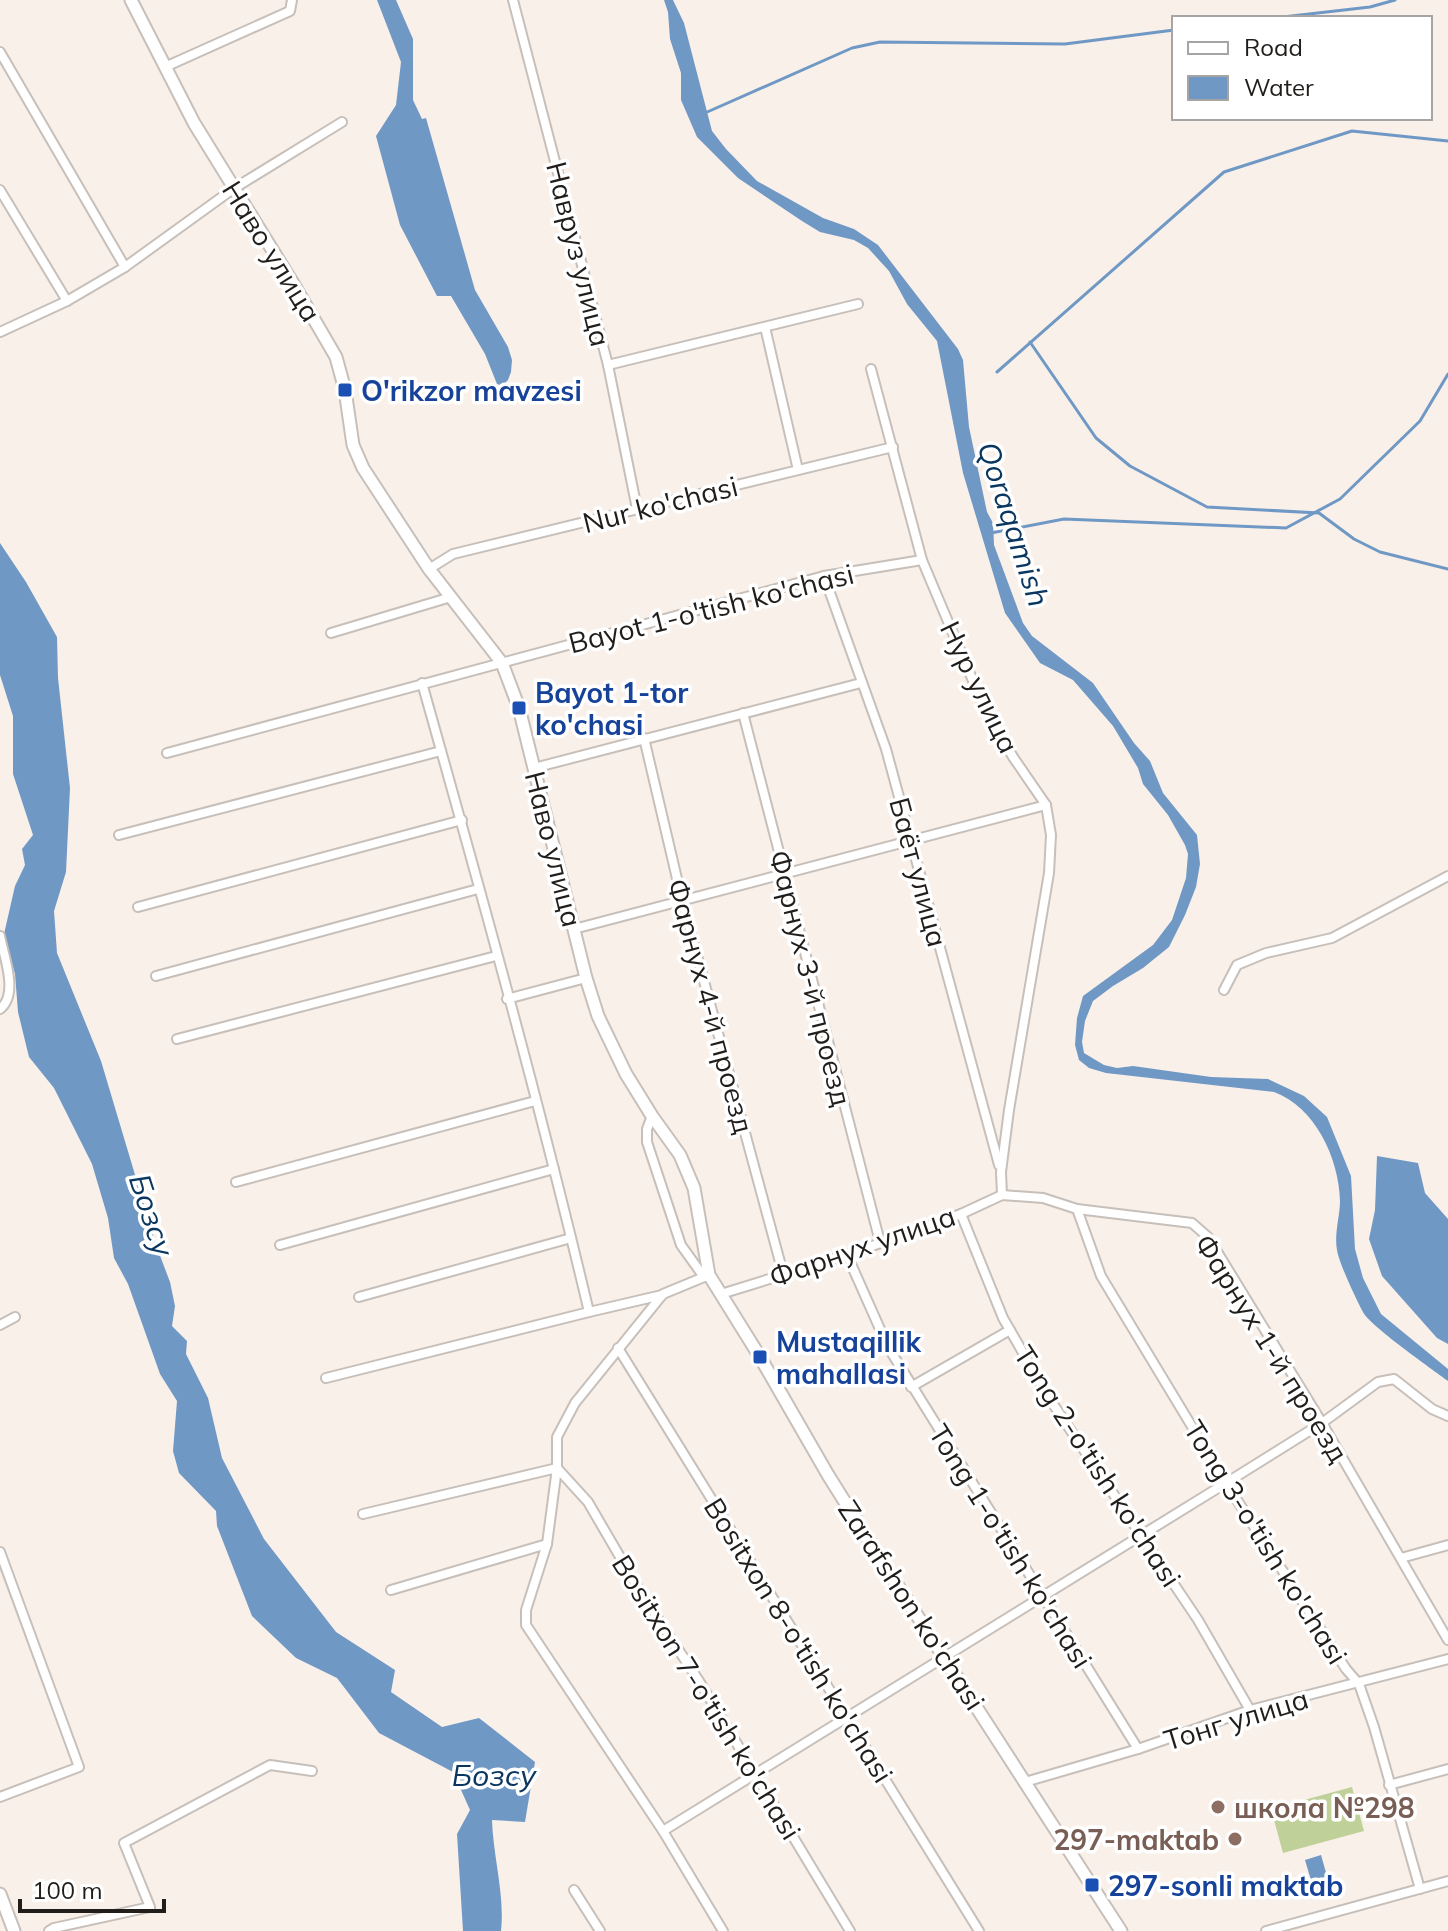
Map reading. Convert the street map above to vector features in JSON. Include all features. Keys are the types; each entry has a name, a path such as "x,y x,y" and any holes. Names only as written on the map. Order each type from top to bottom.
{"street":[{"name":"Наво улица","path":"131,0 233,189 336,357 345,390 353,445 363,468 429,569 502,663 519,708 586,978 605,1030 626,1074 680,1155 694,1188 706,1276"},
{"path":"165,67 290,11 292,0"},
{"name":"Навруз улица","path":"513,0 608,365 637,509"},
{"path":"0,52 125,267"},
{"path":"0,332 67,301 125,267 233,189 342,122"},
{"path":"0,190 67,301"},
{"path":"608,365 858,304"},
{"path":"765,327 798,470"},
{"name":"Нур улица","path":"871,369 922,560 984,707 1046,805 1051,835 1049,873 1009,1110 1001,1172 1002,1195"},
{"name":"Nur ko'chasi","path":"429,569 453,554 893,447"},
{"name":"Bayot 1-o'tish ko'chasi","path":"167,753 824,576 922,560"},
{"name":"Баёт улица","path":"824,576 886,749 1001,1172"},
{"path":"331,633 451,597"},
{"path":"422,683 462,820 589,1312"},
{"path":"534,768 861,683"},
{"name":"Фарнух 3-й проезд","path":"743,713 880,1242"},
{"name":"Фарнух 4-й проезд","path":"644,738 682,900 783,1273"},
{"path":"119,835 441,751"},
{"path":"574,929 1046,805"},
{"path":"138,907 462,820"},
{"path":"1224,990 1237,965 1266,953 1332,938 1448,876"},
{"path":"156,976 478,889"},
{"path":"0,936 10,990 9,1000 0,1009"},
{"path":"177,1039 496,956"},
{"path":"507,999 586,978"},
{"path":"236,1182 535,1101"},
{"path":"326,1378 663,1294 706,1276 681,1245 647,1142 647,1129 652,1116"},
{"path":"280,1245 554,1169"},
{"name":"Фарнух улица","path":"721,1294 847,1255 961,1214 1002,1195"},
{"name":"Фарнух 1-й проезд","path":"1002,1195 1043,1198 1077,1209 1192,1223 1208,1237 1322,1423 1448,1640"},
{"name":"Tong 3-o'tish ko'chasi","path":"1077,1209 1101,1276 1226,1483 1346,1669 1359,1684 1420,1889"},
{"name":"Tong 2-o'tish ko'chasi","path":"961,1214 1010,1330 1049,1398 1198,1620 1250,1710"},
{"path":"359,1297 571,1238"},
{"name":"Tong 1-o'tish ko'chasi","path":"847,1255 888,1347 911,1387 1138,1749"},
{"name":"Zarafshon ko'chasi","path":"706,1276 721,1294 760,1357 828,1475 1121,1931"},
{"path":"663,1294 575,1403 557,1437 557,1468 547,1544 526,1610 526,1625 663,1831 723,1931"},
{"path":"0,1325 15,1317"},
{"path":"911,1387 1010,1330"},
{"name":"Bositxon 8-o'tish ko'chasi","path":"618,1348 979,1931"},
{"path":"663,1831 1226,1483 1387,1379 1394,1379 1432,1409 1448,1416"},
{"path":"363,1514 557,1468"},
{"name":"Bositxon 7-o'tish ko'chasi","path":"557,1468 588,1502 850,1931"},
{"path":"391,1590 547,1544"},
{"path":"1401,1558 1448,1545"},
{"path":"0,1552 79,1767 0,1797"},
{"name":"Тонг улица","path":"1025,1782 1138,1749 1250,1710 1448,1659"},
{"path":"49,1931 150,1907 124,1843 270,1765 312,1771"},
{"path":"1389,1785 1448,1769"},
{"path":"1266,1931 1448,1881"},
{"path":"574,1890 600,1931"},
{"path":"0,1894 8,1924"}],"green space":[{"path":"1352,1787 1364,1831 1283,1853 1271,1809"}],"water":[{"path":"377,0 396,0 413,39 413,100 422,119 426,118 475,290 508,347 512,360 508,380 502,386 497,384 485,354 451,296 437,296 400,225 376,136 396,105 401,62"},
{"path":"664,0 673,0 684,23 712,131 726,149 757,181 823,218 854,229 878,245 958,349 963,360 969,427 987,512 993,523 994,545 1023,623 1032,636 1093,683 1150,761 1163,793 1197,835 1200,864 1196,887 1169,947 1093,1001 1085,1021 1084,1053 1104,1065 1117,1068 1133,1066 1211,1077 1268,1079 1304,1096 1327,1117 1351,1176 1355,1249 1363,1278 1381,1314 1448,1369 1448,1381 1389,1337 1363,1312 1337,1250 1340,1201 1335,1168 1322,1136 1301,1109 1274,1092 1106,1073 1089,1068 1079,1060 1075,1045 1083,996 1153,945 1172,920 1186,878 1188,854 1185,845 1168,815 1143,784 1138,768 1113,726 1073,680 1040,663 1005,613 963,473 937,341 907,304 889,271 868,248 854,240 820,232 802,221 738,178 697,137 681,100 681,73 670,39"},
{"name":"Бозсу","path":"0,543 57,637 58,678 70,788 66,872 54,911 57,953 101,1061 170,1282 175,1306 172,1326 187,1341 186,1354 208,1398 222,1458 264,1539 336,1632 395,1670 391,1692 442,1727 479,1718 535,1762 525,1822 492,1820 501,1931 463,1931 457,1834 470,1810 453,1772 379,1733 337,1678 296,1658 252,1616 217,1526 216,1511 179,1473 173,1451 177,1401 160,1374 128,1284 114,1258 108,1218 92,1164 54,1088 29,1057 18,1012 15,974 4,934 15,886 25,865 22,849 33,835 13,774 13,716 0,675"},
{"path":"1377,1156 1418,1163 1425,1193 1448,1219 1448,1344 1437,1338 1382,1276 1369,1239 1375,1210"},
{"path":"1321,1855 1331,1890 1315,1894 1305,1860"}],"waterway":[{"path":"1291,16 1370,7 1395,0"},
{"path":"705,113 852,48 880,42 1065,44 1172,30"},
{"path":"997,372 1224,172 1352,131 1448,141"},
{"path":"1030,342 1096,438 1130,466 1207,507 1319,513 1354,539 1380,552 1448,569"},
{"name":"Qoraqamish","path":"991,533 1064,519 1286,528 1340,499 1420,421 1448,374"}],"place":[{"name":"O'rikzor mavzesi","path":"345,390"},
{"name":"Bayot 1-tor ko'chasi","path":"519,708"},
{"name":"Mustaqillik mahallasi","path":"760,1357"},
{"name":"школа №298","path":"1218,1807"},
{"name":"297-maktab","path":"1235,1839"},
{"name":"297-sonli maktab","path":"1092,1885"}]}
